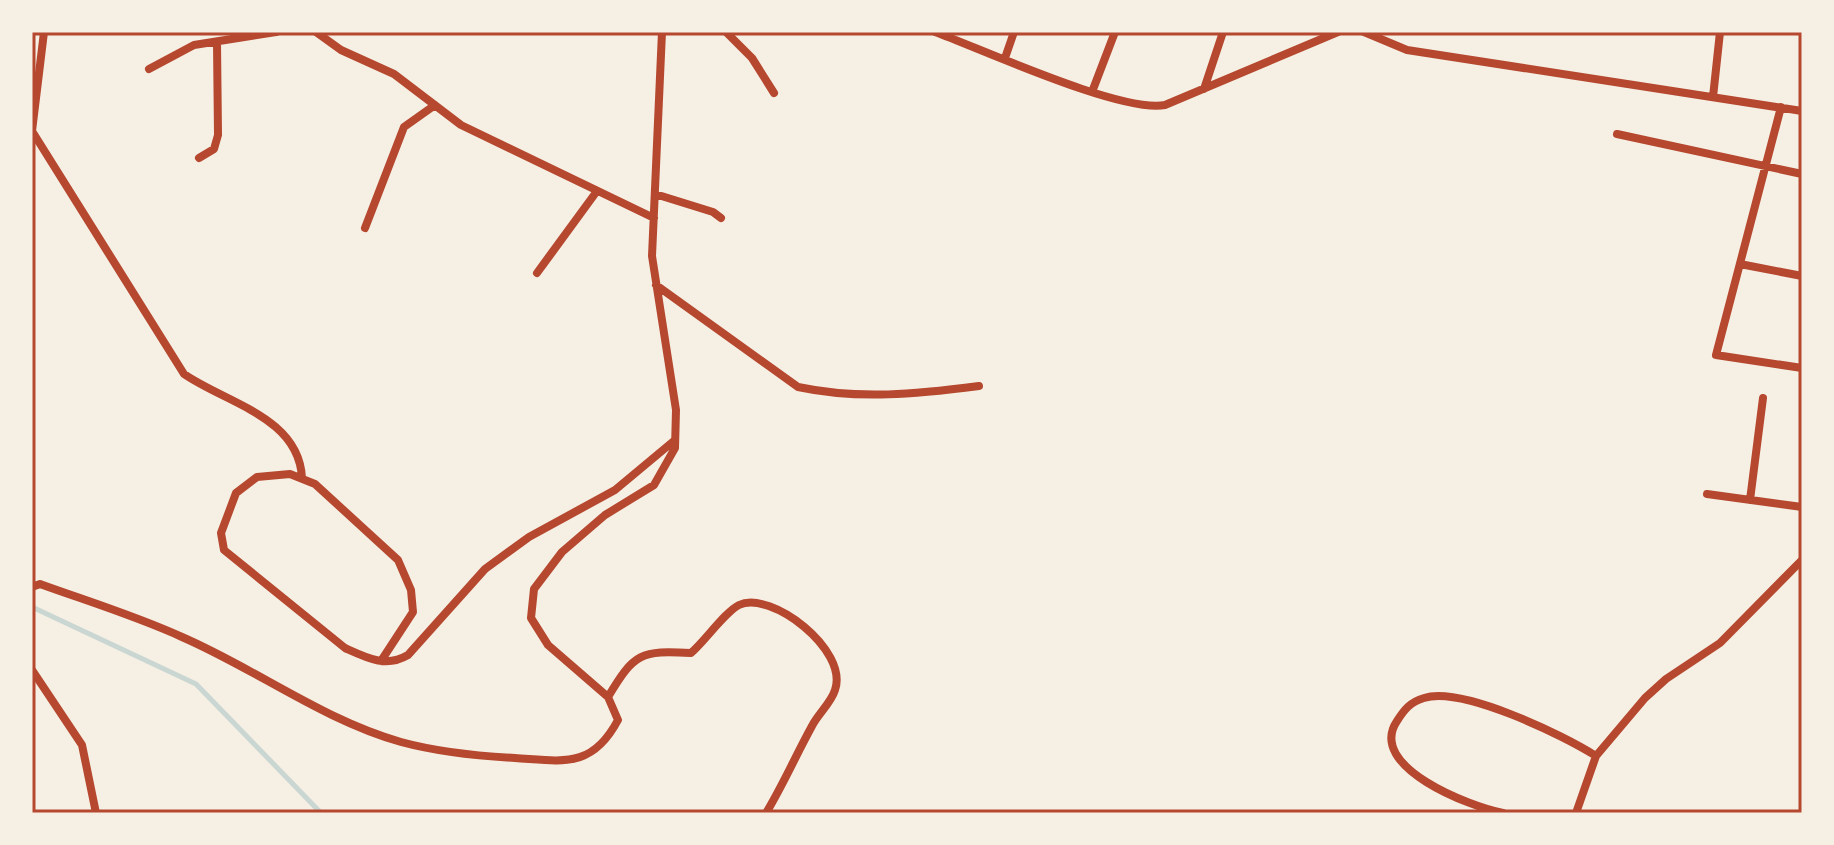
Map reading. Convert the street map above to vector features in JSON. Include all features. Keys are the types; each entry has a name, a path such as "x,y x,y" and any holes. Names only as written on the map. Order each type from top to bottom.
{"street":[{"path":"44,32 32,131 184,374 210,392 241,403 278,430 294,445 301,461 302,478"},
{"path":"149,69 194,45 217,43 227,36 276,32"},
{"path":"316,32 341,50 394,74 461,125 654,218"},
{"path":"32,587 40,584 183,637 324,711 400,741 470,755 561,761 585,757 605,744 618,720 608,697 548,645 531,618 534,589 562,552 605,515 654,485 675,448 676,410 652,256 662,32"},
{"path":"726,32 752,58 774,93"},
{"path":"935,32 1092,92 1150,108 1204,89 1338,32"},
{"path":"1005,58 1014,32"},
{"path":"1092,92 1115,32"},
{"path":"1204,89 1223,32"},
{"path":"1364,32 1407,50 1802,111"},
{"path":"1713,97 1720,32"},
{"path":"199,158 214,149 218,135 217,43"},
{"path":"365,228 404,127 435,105"},
{"path":"1781,107 1716,355 1802,368"},
{"path":"1617,134 1802,174"},
{"path":"537,273 597,191"},
{"path":"655,194 713,212 721,218"},
{"path":"1740,264 1802,276"},
{"path":"656,285 798,387 822,392 900,397 979,386"},
{"path":"1750,500 1763,398"},
{"path":"381,661 413,612 411,590 398,560 315,484 302,478 290,474 257,477 236,493 221,533 224,550 345,648 381,661 395,663 408,655 485,569 529,537 615,490 675,440"},
{"path":"1707,494 1802,507"},
{"path":"1574,812 1596,756 1645,698 1666,679 1720,643 1802,560"},
{"path":"608,697 635,657 655,651 691,653 738,605 753,602 808,628 829,650 837,665 835,690 766,813"},
{"path":"32,670 82,745 96,813"},
{"path":"1503,813 1458,798 1424,781 1400,761 1393,751 1392,727 1406,706 1426,697 1462,699 1563,735 1596,756"}],"waterway":[{"path":"32,607 196,684 321,813"}]}
